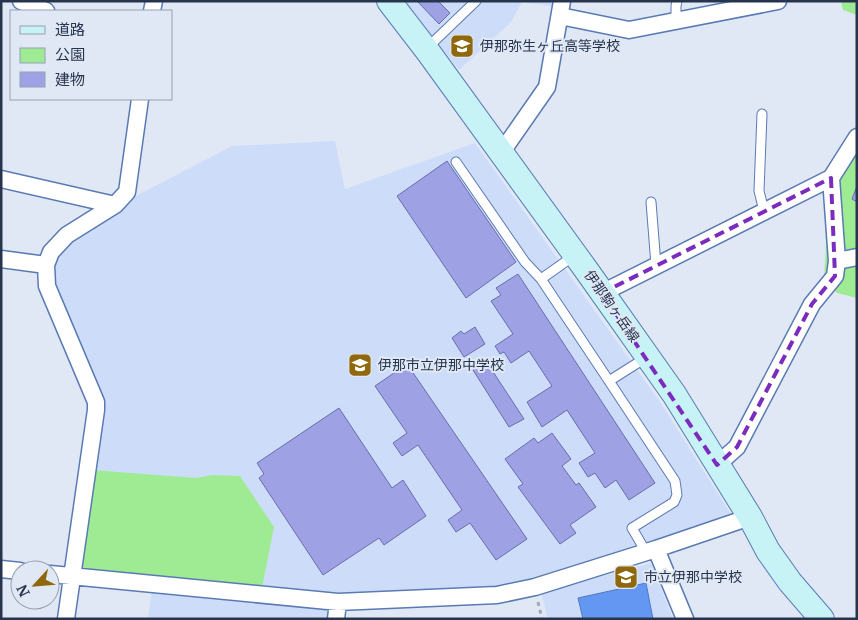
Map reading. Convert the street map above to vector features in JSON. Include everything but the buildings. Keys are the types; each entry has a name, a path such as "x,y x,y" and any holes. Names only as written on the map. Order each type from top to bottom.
{"main road":[{"name":"伊那駒ヶ岳線","path":"389,1 575,254 674,394 750,517 768,550 790,582 822,619"}],"street":[{"path":"20,1 43,10"},
{"path":"501,153 547,87 561,9 628,30 778,1"},
{"path":"66,619 96,402 47,286 46,265 51,252 67,235 116,204 127,192 140,100"},
{"path":"602,293 831,178 857,137"},
{"path":"717,464 737,447 812,304 835,276 837,261 831,178"},
{"path":"1,179 116,204"},
{"path":"837,261 857,257"},
{"path":"1,258 46,265"},
{"path":"60,575 338,602 497,595 535,587 750,517"},
{"path":"651,550 685,619"},
{"path":"336,619 338,602"}],"lane":[{"path":"426,49 476,1"},
{"path":"676,21 677,1"},
{"path":"762,114 759,191 764,211"},
{"path":"456,162 525,262 541,279 674,481 677,495 674,502 632,528 651,550"},
{"path":"651,202 656,265"},
{"path":"541,279 575,254"},
{"path":"609,381 648,357"}],"highlighted area":[{"path":"831,178 835,276 812,304 737,447 717,465 602,293"}],"shaded area":[{"name":"伊那弥生ヶ丘高等学校","path":"405,1 558,1 557,7 522,2 511,22 459,70"},
{"name":"伊那市立伊那中学校","path":"335,141 345,189 475,143 660,402 731,514 660,541 526,582 497,588 349,595 85,572 100,412 51,276 50,266 67,243 132,198 232,146"},
{"name":"市立伊那中学校","path":"651,563 673,619 548,619 541,592"},
{"path":"152,590 327,606 330,610 329,619 148,619"}],"green space":[{"path":"841,1 857,1 857,15 843,10"},
{"path":"857,134 857,298 837,293 824,279 826,245 825,189"},
{"path":"92,470 196,478 212,475 240,476 274,527 262,588 85,572 80,564"}],"water":[{"path":"646,583 653,619 583,619 578,598"}],"place":[{"name":"伊那弥生ヶ丘高等学校","path":"462,46"},
{"name":"伊那市立伊那中学校","path":"360,365"},
{"name":"市立伊那中学校","path":"626,577"}]}
